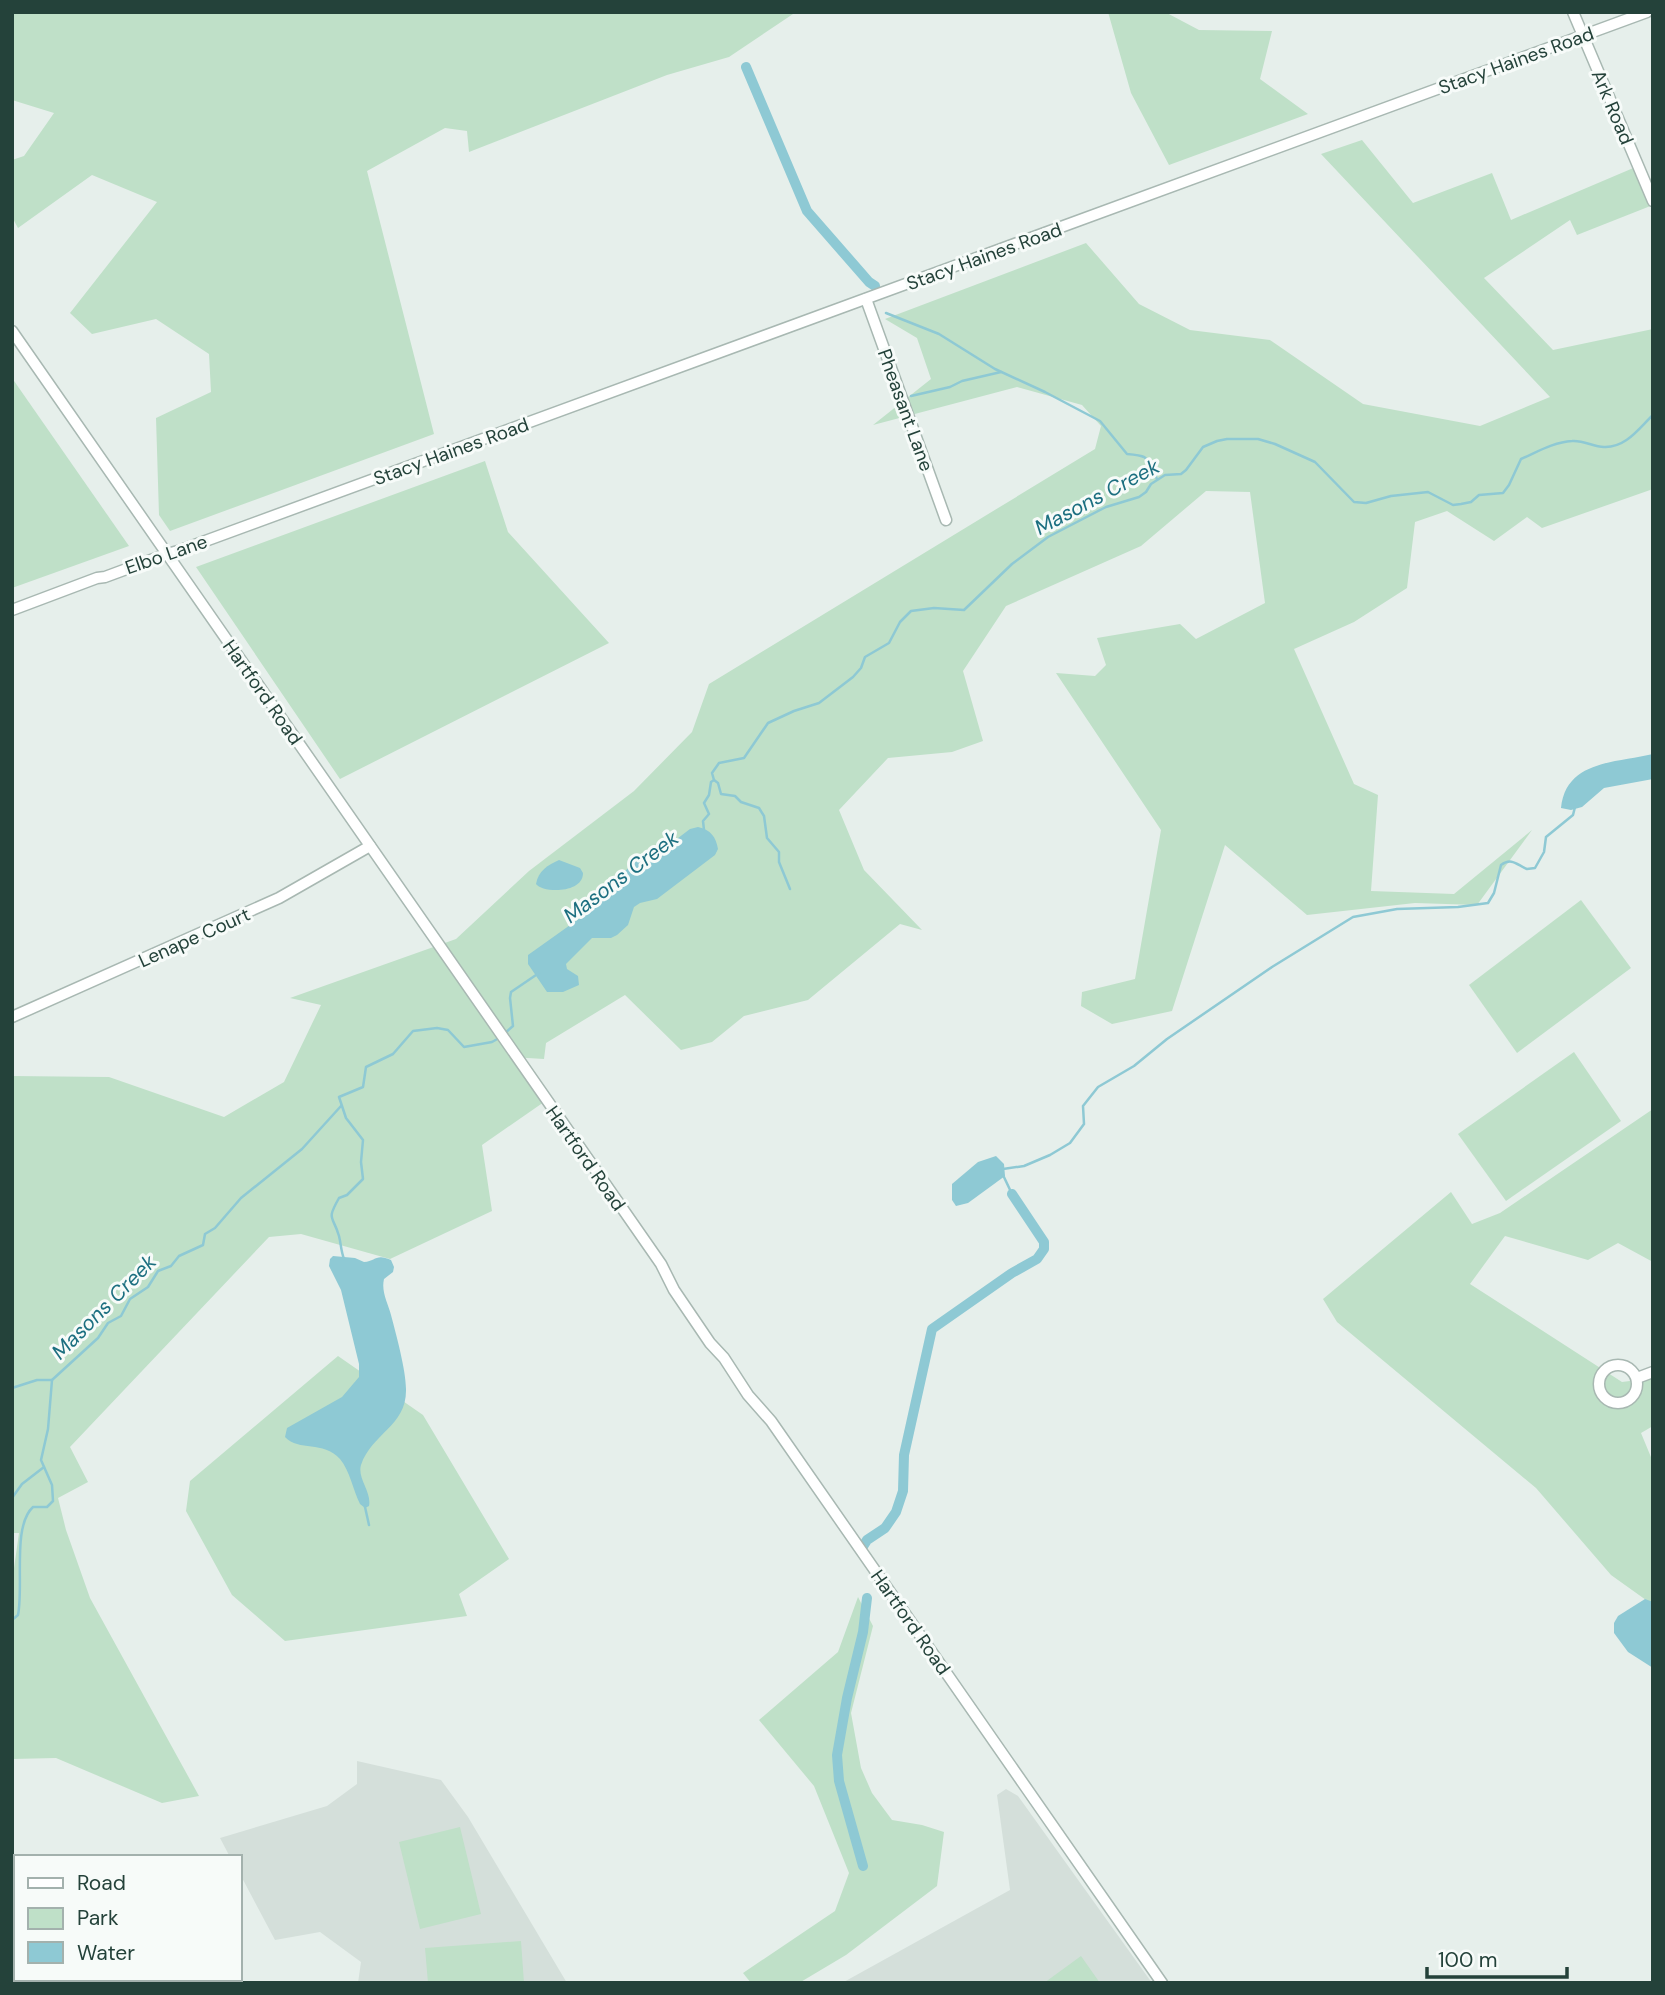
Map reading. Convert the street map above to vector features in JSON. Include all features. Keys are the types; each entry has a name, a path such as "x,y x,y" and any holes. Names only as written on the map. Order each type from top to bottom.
{"street":[{"name":"Ark Road","path":"1573,12 1653,201"},
{"name":"Stacy Haines Road","path":"320,498 1647,12"},
{"name":"Pheasant Lane","path":"866,299 946,520"},
{"name":"Hartford Road","path":"12,331 661,1264 674,1290 710,1343 724,1358 748,1395 771,1421 1162,1983"},
{"name":"Elbo Lane","path":"12,610 320,498"},
{"name":"Lenape Court","path":"12,1017 279,898 370,846"},
{"path":"1620,1364 1631,1369 1637,1378 1637,1389 1630,1398 1620,1403 1609,1402 1601,1394 1598,1384 1601,1373 1606,1368 1620,1364"},
{"path":"1637,1378 1653,1372"}],"shaded area":[{"path":"357,1761 441,1780 468,1817 567,1983 358,1983 361,1962 320,1932 275,1940 242,1878 242,1855 229,1855 220,1838 327,1806 357,1784"},
{"path":"1006,1789 1018,1796 1152,1983 842,1983 1010,1890 997,1795"}],"green space":[{"path":"12,12 796,12 729,57 667,75 469,152 467,131 445,128 367,171 434,434 170,531 159,515 156,418 211,392 209,354 156,319 92,334 70,313 157,202 92,175 18,228 12,217 12,160 24,156 54,113 12,100"},
{"path":"1108,12 1165,12 1199,30 1272,31 1260,79 1308,114 1169,165 1131,93"},
{"path":"1362,140 1413,203 1492,173 1511,220 1638,166 1653,205 1577,235 1570,220 1484,278 1553,350 1653,329 1653,489 1542,528 1527,517 1494,541 1447,511 1415,522 1407,588 1354,622 1294,649 1354,784 1378,795 1371,891 1454,894 1532,830 1477,905 1415,903 1307,915 1225,845 1172,1011 1112,1024 1081,1006 1082,992 1135,979 1161,830 1056,673 1095,676 1106,665 1097,638 1180,624 1196,639 1265,603 1250,492 1206,491 1141,546 1006,606 963,671 983,741 952,752 888,758 839,810 864,870 922,930 900,924 808,1000 744,1016 712,1042 681,1050 625,995 546,1043 544,1059 511,1057 544,1102 482,1145 492,1211 390,1259 301,1234 269,1237 70,1447 88,1482 58,1498 66,1530 90,1598 199,1796 162,1803 56,1758 12,1759 12,1582 19,1533 12,1533 12,1076 109,1077 224,1117 284,1082 321,1005 290,998 456,939 529,871 634,791 692,732 709,684 1095,449 1101,426 1082,405 1017,387 873,425 931,379 917,338 885,319 1086,243 1139,304 1190,330 1270,340 1363,404 1480,426 1550,397 1321,154"},
{"path":"12,378 129,546 12,588"},
{"path":"485,461 508,532 609,643 340,779 196,567"},
{"path":"1581,900 1631,968 1517,1053 1469,985"},
{"path":"1574,1052 1621,1121 1506,1201 1458,1134"},
{"path":"1653,1109 1653,1262 1618,1243 1588,1260 1505,1236 1470,1284 1622,1382 1653,1378 1653,1426 1641,1433 1653,1462 1653,1605 1611,1575 1536,1488 1337,1322 1323,1299 1451,1192 1472,1224 1500,1213"},
{"path":"338,1356 423,1415 509,1559 459,1594 467,1616 285,1641 232,1595 186,1511 190,1481"},
{"path":"858,1597 873,1626 851,1713 861,1768 872,1793 892,1820 944,1832 937,1886 846,1955 799,1983 751,1983 743,1973 835,1911 849,1873 814,1786 759,1720 838,1652"},
{"path":"460,1827 481,1914 420,1929 399,1842"},
{"path":"521,1941 524,1983 428,1983 425,1948"},
{"path":"1081,1956 1100,1983 1044,1983"}],"water":[{"path":"1653,754 1653,779 1604,788 1582,807 1571,810 1561,808 1565,792 1572,781 1583,772 1609,762"},
{"path":"698,827 710,832 714,838 718,849 715,855 657,899 634,907 628,925 617,935 611,938 592,938 566,964 567,969 578,976 579,985 563,992 547,992 528,964 528,955 587,913 602,892 635,862 661,851 690,829"},
{"path":"559,860 580,868 583,873 581,880 562,890 546,889 536,884 544,869"},
{"path":"996,1156 1004,1164 1005,1176 968,1203 956,1206 952,1200 952,1184 978,1162"},
{"path":"333,1256 355,1258 364,1262 382,1257 391,1260 394,1267 393,1272 384,1279 383,1288 403,1362 405,1402 395,1421 366,1454 361,1465 361,1475 369,1501 369,1506 365,1508 360,1504 340,1459 326,1450 297,1444 285,1437 287,1428 342,1397 359,1377 359,1364 341,1290 329,1266"},
{"path":"1645,1599 1653,1602 1653,1668 1628,1652 1614,1633 1614,1623 1618,1616"}],"waterway":[{"path":"746,67 807,211 875,286"},
{"path":"886,313 939,334 995,369 1100,421 1127,454 1146,459 1157,479"},
{"path":"911,396 1001,372"},
{"name":"Masons Creek","path":"704,830 703,821 709,814 704,803 714,780 712,773 719,763 744,758 768,723 819,703 853,677 861,668 865,657 889,643 900,622 911,611 934,608 964,610 1012,564 1048,537 1106,507 1139,497 1151,484 1165,475 1181,474 1203,447 1227,439 1258,439 1315,462 1354,502 1366,503 1391,496 1428,492 1453,505 1471,502 1479,495 1503,493 1521,459 1539,450 1572,441 1604,447 1619,444 1632,436 1653,415"},
{"path":"714,780 718,783 721,794 735,796 741,802 759,808 764,816 767,838 779,852 779,862 790,889"},
{"path":"1003,1169 1024,1166 1070,1143 1084,1124 1083,1106 1098,1087 1134,1066 1167,1039 1272,967 1353,917 1397,909 1488,903 1494,893 1501,865 1511,862 1527,869 1535,868 1544,852 1546,837 1573,815 1575,807"},
{"name":"Masons Creek","path":"504,1034 513,1026 511,992 539,973"},
{"name":"Masons Creek","path":"344,1259 332,1215 339,1198 347,1195 363,1179 363,1140 346,1118 339,1097 363,1087 366,1067 393,1054 413,1031 437,1028 448,1030 464,1047 492,1042 499,1038"},
{"name":"Masons Creek","path":"12,1388 37,1380 52,1380 98,1338 108,1323 121,1316 130,1299 148,1287 158,1271 171,1266 179,1256 203,1245 205,1234 215,1228 241,1198 302,1149 341,1106"},
{"path":"1003,1175 1012,1194"},
{"path":"862,1548 867,1540 885,1528 896,1512 903,1491 904,1455 932,1329 1012,1273 1037,1259 1044,1249 1044,1242 1012,1194"},
{"path":"12,1620 18,1615 20,1603 21,1542 27,1516 33,1507 47,1507 53,1501 52,1485 41,1460 48,1429 52,1380"},
{"path":"12,1498 22,1484 44,1467"},
{"path":"365,1507 369,1525"},
{"path":"863,1866 839,1781 837,1755 863,1632 867,1598"}]}
